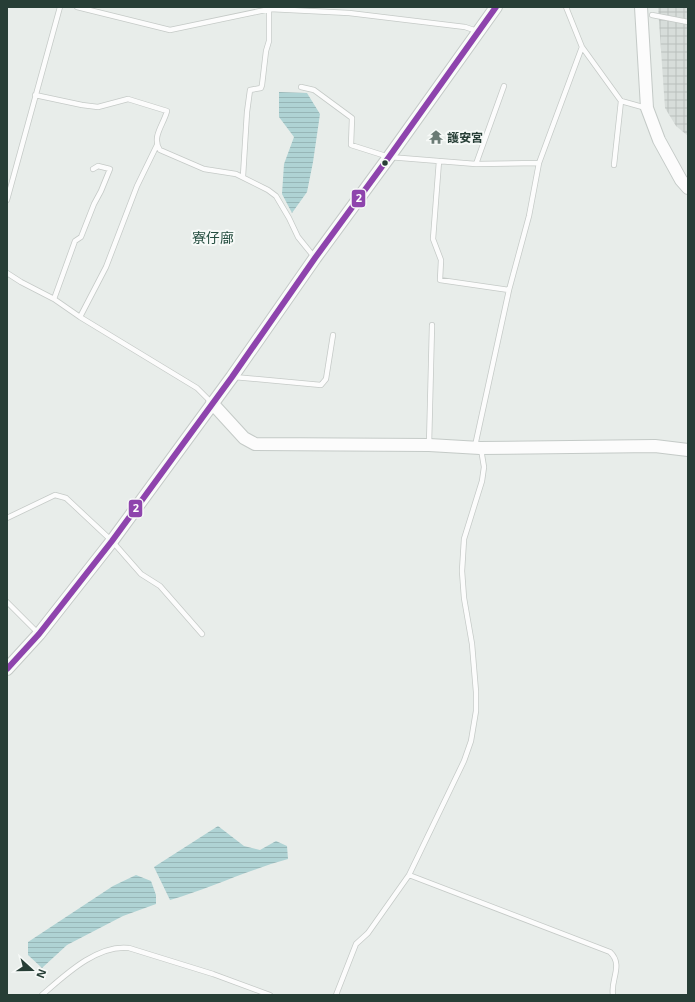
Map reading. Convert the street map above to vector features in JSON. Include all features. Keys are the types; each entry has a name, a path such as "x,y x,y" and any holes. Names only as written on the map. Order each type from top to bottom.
{"main road":[{"path":"7,669 39,634 112,542 232,377 315,258 496,7"},
{"path":"641,7 647,108 659,140 681,180 688,188"},
{"path":"212,403 244,438 255,444 429,445 477,448 655,446 688,450"}],"lane":[{"path":"7,200 60,7"},
{"path":"78,7 170,30 270,8 349,13 465,27 478,32"},
{"path":"566,7 582,47 621,100 647,108"},
{"path":"243,176 246,112 250,90 261,88 262,85 266,51 269,40 270,8"},
{"path":"652,16 688,22"},
{"path":"336,995 356,944 368,933 409,875 464,761 471,741 474,724 476,692 472,644 464,598 462,571 464,539 482,481 484,467 477,448 508,290 529,216 539,163 582,47"},
{"path":"476,164 504,86"},
{"path":"301,87 314,90 352,118 351,145 389,157 476,164 539,163"},
{"path":"35,95 98,107 128,99 167,111 156,138 157,145 160,150 204,169 243,176 276,196 298,237 315,258"},
{"path":"614,165 621,100"},
{"path":"80,317 106,266 137,186 157,145"},
{"path":"439,161 432,239 441,260 440,280 508,290"},
{"path":"54,299 75,240 81,237 110,170 98,166 94,169"},
{"path":"7,272 21,282 54,299 80,317 197,388 212,403"},
{"path":"429,445 432,325"},
{"path":"232,377 321,385 326,379 333,335"},
{"path":"7,518 55,495 66,498 112,542 140,574 160,586 202,634"},
{"path":"7,602 39,634"},
{"path":"409,875 610,952 615,957 617,965 612,991 613,995"},
{"path":"42,995 62,977 89,958 110,949 121,947 129,948 212,974 270,995"}],"shaded area":[{"path":"658,7 688,7 688,136 676,126 665,108"}],"water":[{"path":"279,92 307,93 320,114 307,192 292,213 282,194 284,164 294,137 279,117"},
{"path":"218,826 244,846 260,850 276,841 287,846 288,859 258,868 170,900 154,867"},
{"path":"136,875 151,881 156,895 156,904 123,916 67,945 42,968 28,955 28,942 113,886"}],"transit line":[{"name":"2","path":"7,669 39,634 112,541 232,377 315,258 496,7"}],"place":[{"name":"護安宮","path":"436,137"}],"district":[{"name":"寮仔廍","path":"213,237"}]}
